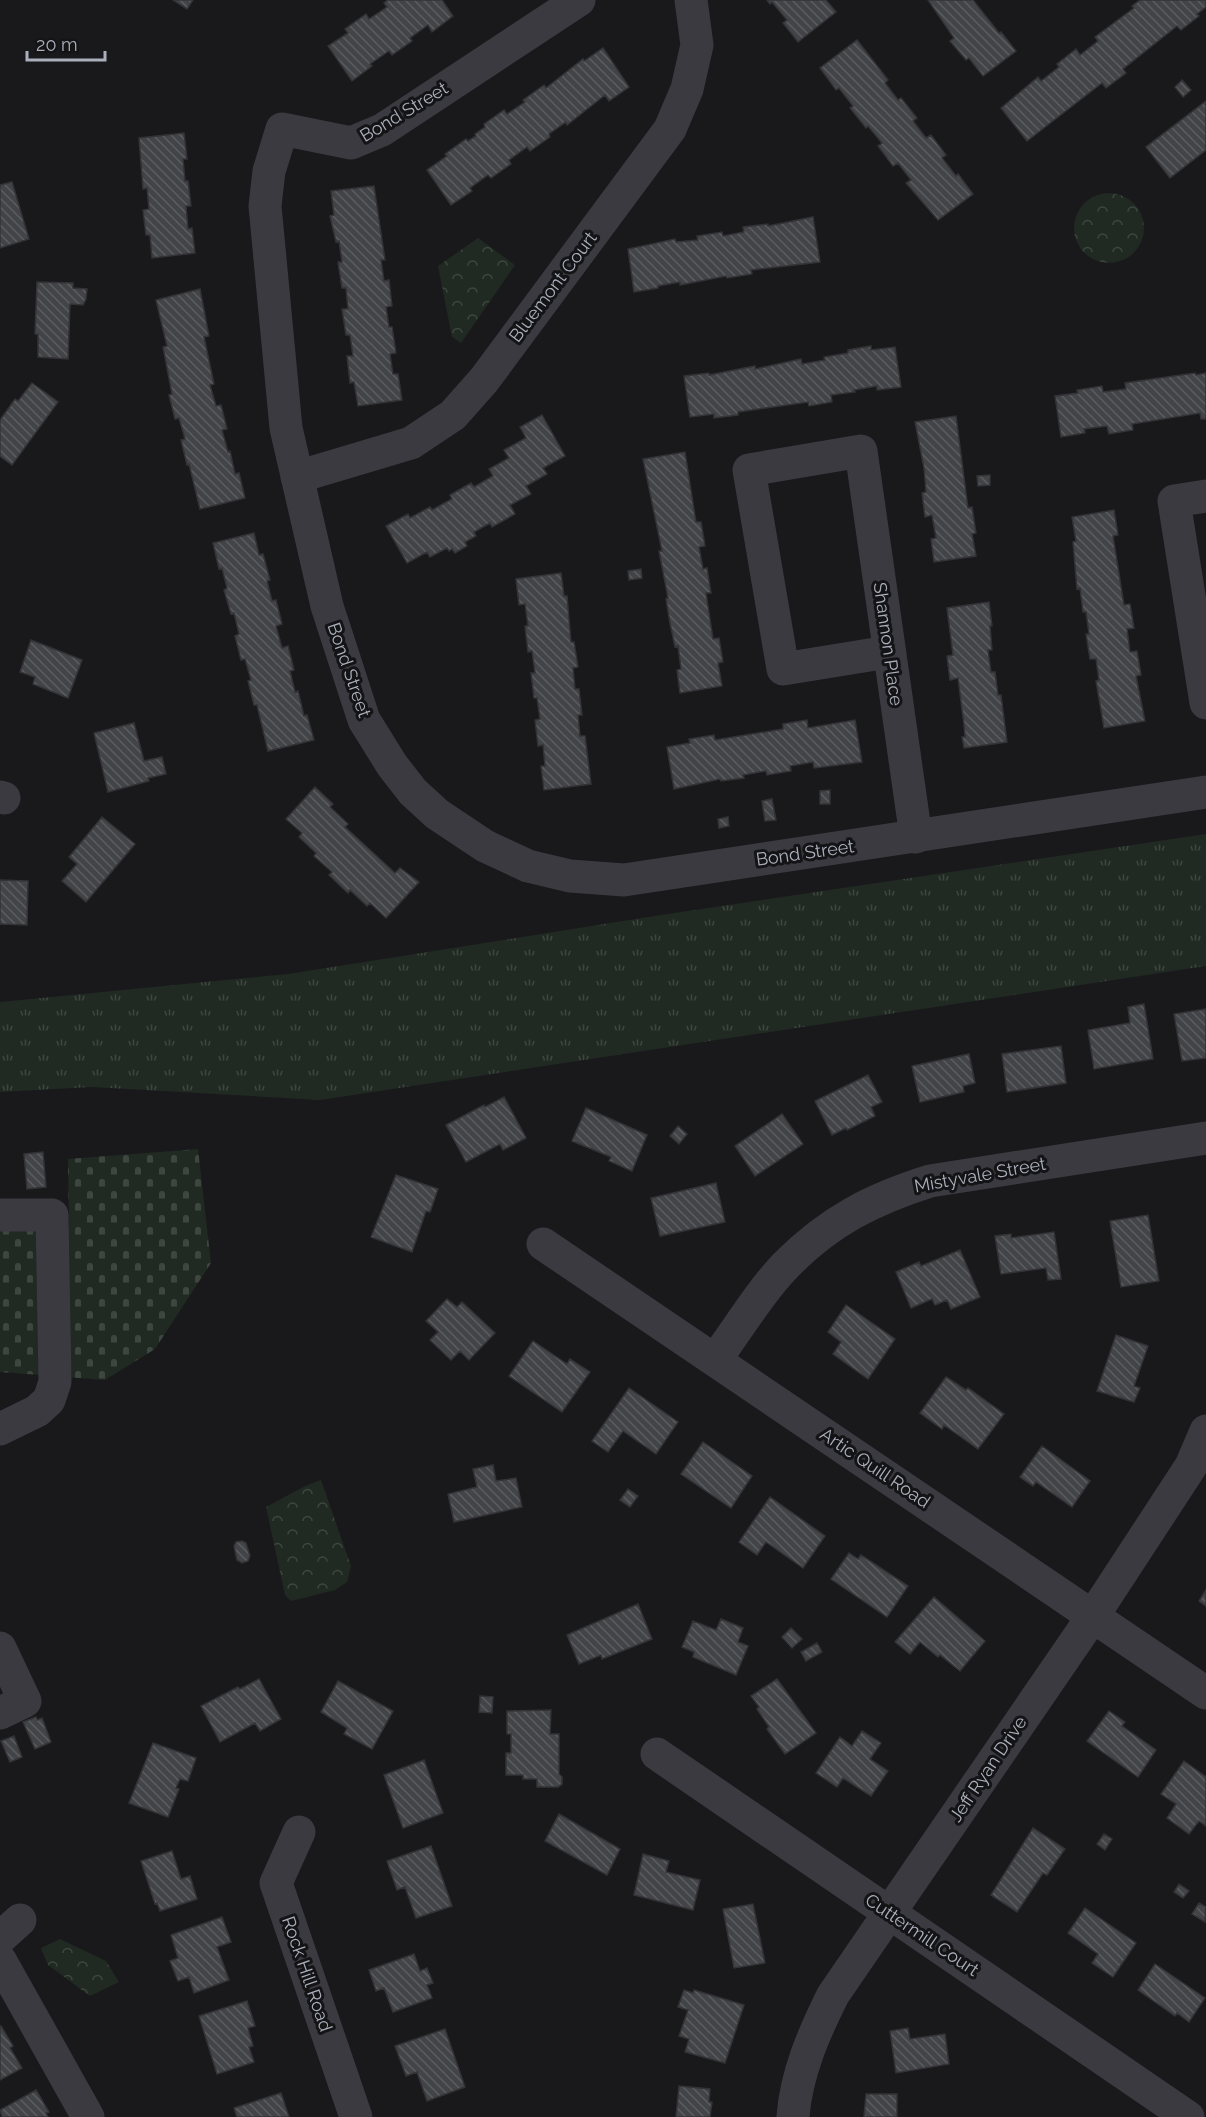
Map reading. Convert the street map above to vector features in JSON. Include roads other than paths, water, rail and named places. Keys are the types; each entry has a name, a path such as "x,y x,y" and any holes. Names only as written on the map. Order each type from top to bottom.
{"street":[{"name":"Bond Street","path":"579,0 382,130 351,143 282,129 268,171 265,206 286,428 327,606 364,720 392,765 413,792 437,814 485,846 528,866 570,876 624,880 1206,792"},
{"name":"Bluemont Court","path":"297,477 411,443 453,415 484,380 670,129 687,88 697,45 691,0"},
{"name":"Shannon Place","path":"888,652 783,669 750,471 861,451 916,837"},
{"path":"1206,495 1174,501 1206,703"},
{"name":"Mistyvale Street","path":"715,1360 786,1265 819,1235 854,1211 891,1193 930,1181 1206,1138"},
{"path":"0,1215 52,1215 55,1382 49,1400 37,1411 0,1430"},
{"name":"Artic Quill Road","path":"543,1244 1206,1694"},
{"name":"Jeff Ryan Drive","path":"793,2117 802,2069 815,2030 833,1995 1093,1616 1191,1466 1206,1431"},
{"path":"0,1648 25,1701 0,1713"},
{"name":"Cuttermill Court","path":"657,1754 1188,2117"},
{"name":"Rock Hill Road","path":"299,1832 276,1883 357,2117"},
{"path":"0,1960 88,2117"}]}
